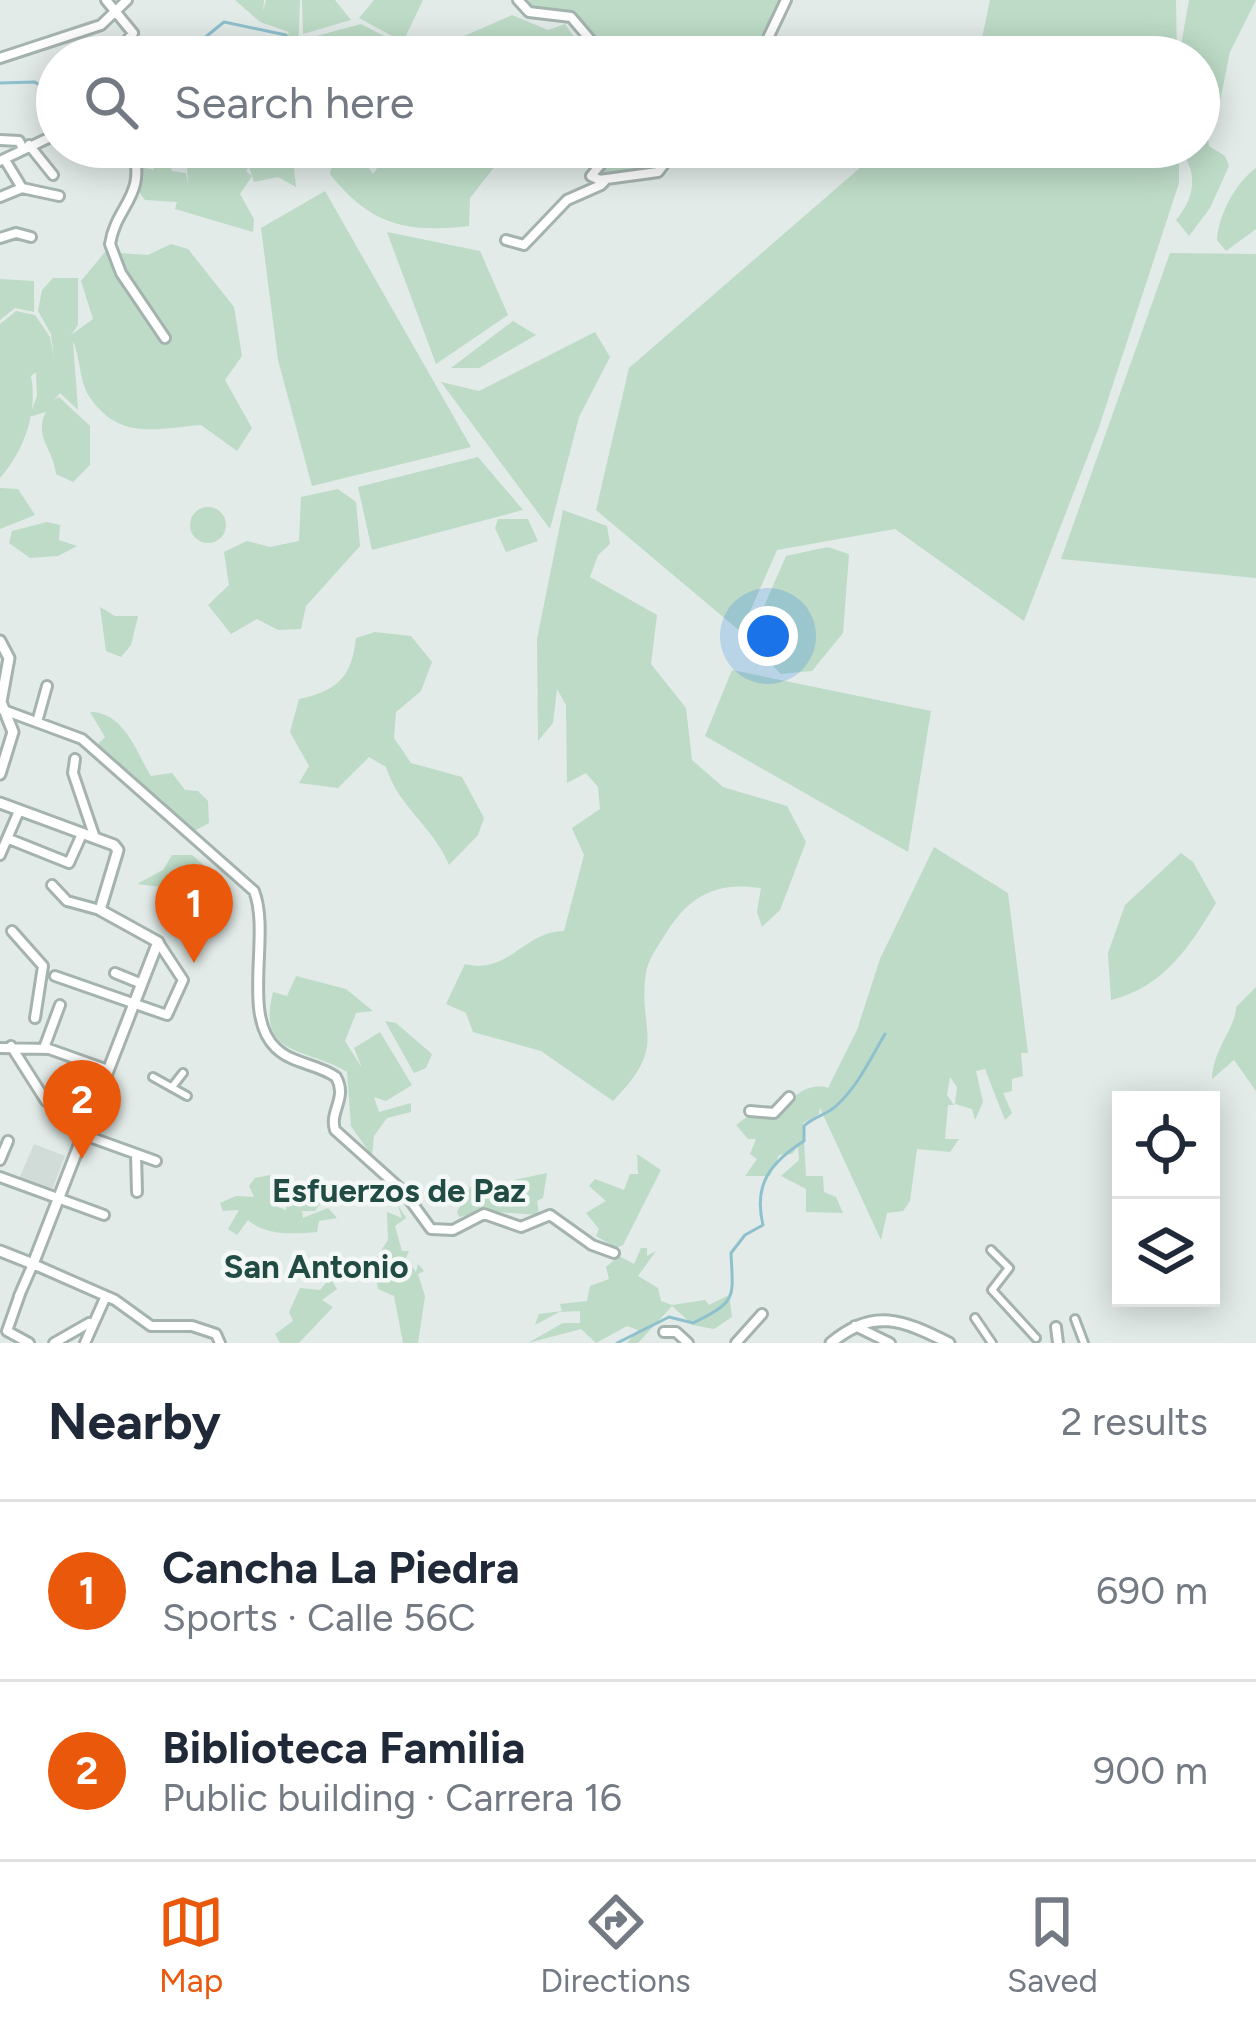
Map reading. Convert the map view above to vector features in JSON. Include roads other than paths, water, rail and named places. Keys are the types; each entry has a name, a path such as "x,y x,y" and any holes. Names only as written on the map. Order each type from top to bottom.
{"street":[{"path":"106,0 134,33 132,36"},
{"path":"68,36 96,27 127,0"},
{"path":"518,0 530,12 571,17 587,36"},
{"path":"769,36 786,0"},
{"path":"0,58 36,46"},
{"path":"0,140 20,141 36,158"},
{"path":"22,188 3,161 36,143"},
{"path":"45,168 53,176"},
{"path":"137,168 134,193 110,244 121,273 165,338"},
{"path":"506,240 524,245 567,200 604,182 592,172 596,168"},
{"path":"598,180 661,168"},
{"path":"0,197 22,188 59,196"},
{"path":"0,238 16,233 31,237"},
{"path":"0,641 9,658 1,698 13,733 0,774"},
{"path":"37,722 47,686"},
{"path":"3,710 82,740 254,891 262,927 257,972 266,1036 282,1053 336,1077 342,1097 333,1118 335,1130 404,1192 430,1229 453,1230 484,1214 520,1227 550,1215 592,1245 614,1253"},
{"path":"74,763 94,838"},
{"path":"0,803 118,850 100,910"},
{"path":"19,811 5,847 69,863 82,834"},
{"path":"52,885 67,901 100,910 158,942 183,984 167,1015 55,976"},
{"path":"12,931 40,961 35,1018"},
{"path":"29,1343 4,1330 158,942"},
{"path":"118,996 121,974 142,984"},
{"path":"38,995 59,1004 44,1048"},
{"path":"5,1047 44,1048 108,1070"},
{"path":"5,1047 41,1098"},
{"path":"177,1087 183,1072"},
{"path":"153,1077 187,1096"},
{"path":"750,1111 774,1113 788,1097"},
{"path":"84,1135 156,1161"},
{"path":"0,1160 8,1141"},
{"path":"136,1154 137,1192"},
{"path":"0,1177 104,1215"},
{"path":"991,1250 1009,1268 992,1290 1036,1338"},
{"path":"0,1251 106,1295 151,1327 192,1326 216,1334 220,1343"},
{"path":"85,1343 106,1295"},
{"path":"736,1343 762,1314"},
{"path":"831,1343 855,1326 891,1317 949,1343"},
{"path":"975,1318 992,1343"},
{"path":"1075,1319 1084,1343"},
{"path":"55,1343 90,1323"},
{"path":"855,1326 890,1343"},
{"path":"1056,1327 1058,1343"},
{"path":"664,1332 676,1332 688,1343"}],"waterway":[{"path":"207,36 224,22 286,35"},
{"path":"0,83 36,83"},
{"path":"617,1343 669,1317 693,1323 725,1303 732,1289 731,1253 745,1235 763,1225 761,1198 767,1176 804,1141 804,1126 851,1090 885,1034"}],"place":[{"name":"Cancha La Piedra","path":"194,963"},
{"name":"Biblioteca Familia","path":"82,1159"}],"district":[{"name":"Esfuerzos de Paz","path":"399,1190"},
{"name":"San Antonio","path":"316,1266"}]}
